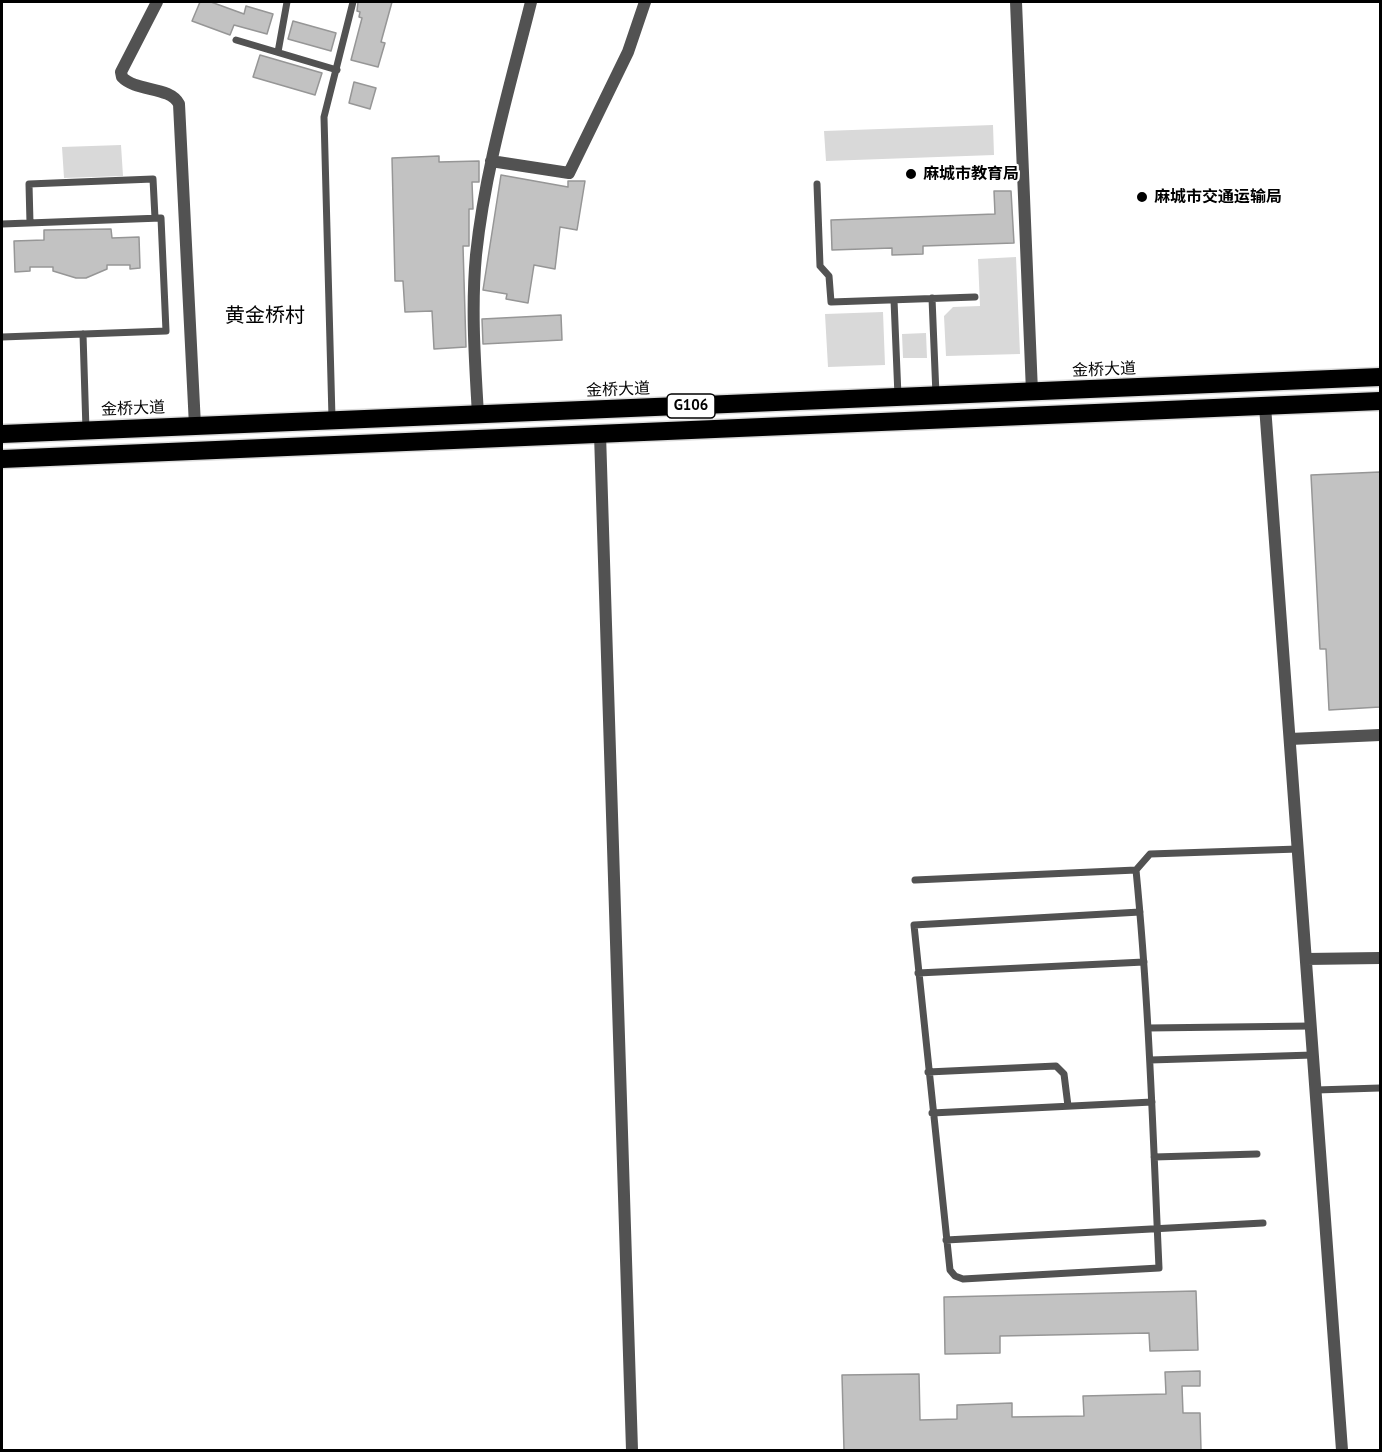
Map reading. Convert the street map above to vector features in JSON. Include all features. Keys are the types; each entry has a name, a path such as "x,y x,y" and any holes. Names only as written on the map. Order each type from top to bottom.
{"highway":[{"name":"金桥大道","path":"2,434 1380,377"},
{"name":"G106","path":"2,459 1380,401"}],"street":[{"path":"157,2 121,72 122,77 130,84 172,96 179,104 195,426"},
{"path":"477,415 474,288 491,161 531,2"},
{"path":"491,161 568,173 628,52 645,2"},
{"path":"1016,2 1032,392"},
{"path":"1266,406 1342,1450"},
{"path":"600,434 632,1450"},
{"path":"1290,739 1380,735"},
{"path":"1306,959 1380,958"}],"lane":[{"path":"278,52 287,2"},
{"path":"332,421 324,117 353,2"},
{"path":"236,40 337,70"},
{"path":"30,223 29,184 153,179 155,218"},
{"path":"818,184 820,266 829,276 831,302 975,297"},
{"path":"2,224 161,218 166,331 2,337"},
{"path":"932,298 936,396"},
{"path":"894,300 898,398"},
{"path":"84,334 86,431"},
{"path":"915,880 1136,870 1150,854 1298,849"},
{"path":"1136,870 1140,912 1150,1059 1159,1269 963,1279 955,1276 950,1270 946,1240 914,925 1140,912"},
{"path":"918,973 1143,962"},
{"path":"1148,1028 1311,1026"},
{"path":"1150,1059 1313,1055"},
{"path":"928,1072 1056,1066 1064,1074 1068,1106"},
{"path":"1316,1090 1380,1088"},
{"path":"932,1113 1152,1102"},
{"path":"1155,1157 1257,1154"},
{"path":"946,1240 1263,1223"}],"shaded area":[{"path":"993,125 994,155 826,161 824,131"},
{"path":"121,145 123,176 64,178 62,147"},
{"path":"1016,257 1020,354 946,356 944,316 953,307 980,306 978,259"},
{"path":"883,312 885,365 828,367 825,314"},
{"path":"926,333 927,358 903,358 902,334"}],"building":[{"path":"200,2 211,2 244,14 246,6 273,14 267,34 234,25 230,35 192,21"},
{"path":"358,2 392,2 381,42 385,43 378,67 351,60 362,18 359,17 360,12 357,11"},
{"path":"293,21 336,33 331,51 288,39"},
{"path":"260,55 322,73 315,95 253,77"},
{"path":"354,82 376,88 370,109 349,103"},
{"path":"439,156 439,162 479,161 479,182 472,182 473,209 469,209 469,246 463,246 466,347 434,349 432,311 405,312 403,281 395,281 392,158"},
{"path":"501,175 568,187 568,181 585,181 577,230 560,227 555,269 534,265 528,303 506,299 507,294 483,290"},
{"path":"994,191 1011,191 1014,243 923,246 923,254 892,255 892,248 832,250 831,220 995,214"},
{"path":"111,229 112,238 139,237 140,268 130,269 130,265 107,265 107,269 86,278 76,278 53,271 53,267 30,267 30,271 15,272 14,241 44,240 44,230"},
{"path":"561,315 562,340 483,344 482,319"},
{"path":"1380,472 1380,707 1329,710 1326,649 1320,649 1311,475"},
{"path":"1196,1291 1198,1350 1150,1351 1149,1333 1000,1336 1000,1353 945,1354 944,1297"},
{"path":"1200,1371 1200,1386 1182,1386 1183,1413 1200,1413 1201,1450 844,1450 842,1375 919,1374 920,1420 957,1419 957,1405 1012,1403 1012,1417 1084,1416 1083,1396 1166,1394 1165,1372"}],"place":[{"name":"麻城市教育局","path":"911,174"},
{"name":"麻城市交通运输局","path":"1142,197"}],"district":[{"name":"黄金桥村","path":"265,316"}]}
